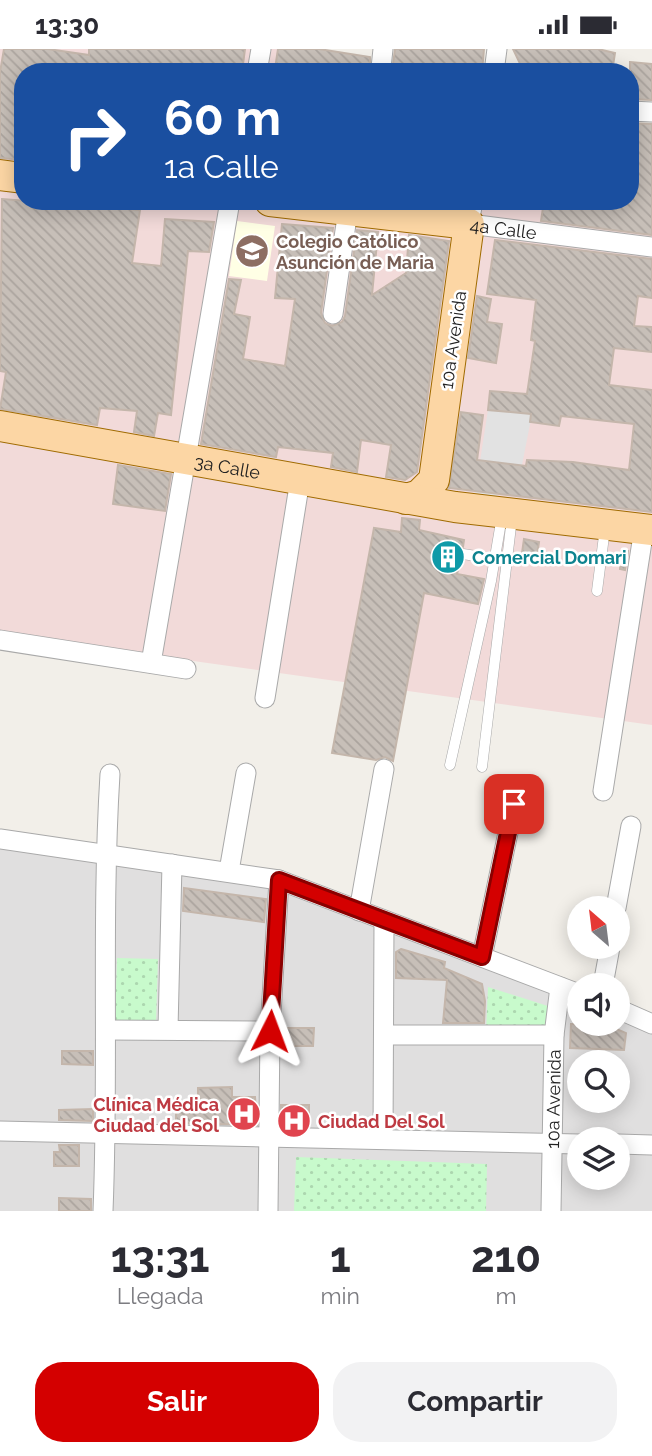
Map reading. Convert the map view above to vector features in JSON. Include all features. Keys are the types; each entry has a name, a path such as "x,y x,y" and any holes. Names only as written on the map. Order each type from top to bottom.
{"main road":[{"name":"4a Calle","path":"387,210 434,215 471,213"},
{"name":"10a Avenida","path":"433,480 471,213"},
{"name":"3a Calle","path":"0,426 455,507 648,529"},
{"path":"406,499 419,495 433,480 438,491 455,507"}],"street":[{"path":"151,663 228,210"},
{"path":"333,314 367,210"},
{"name":"4a Calle","path":"471,213 652,247"},
{"path":"265,698 300,480"},
{"path":"603,791 648,529"},
{"path":"0,640 186,669"},
{"path":"359,911 384,769"},
{"path":"229,871 246,773"},
{"path":"103,1211 107,1030 106,853 110,774"},
{"path":"482,957 514,804"},
{"path":"619,896 631,826"},
{"path":"0,852 0,839 279,880 567,990"},
{"path":"168,1029 172,864"},
{"path":"268,1211 270,1031 279,880"},
{"path":"383,1139 384,922"},
{"name":"10a Avenida","path":"551,1211 554,1035 560,987"},
{"path":"630,1014 652,1024"},
{"path":"107,1030 270,1031"},
{"path":"385,1035 554,1035"},
{"path":"0,1131 567,1144"},
{"path":"630,1145 652,1145"}],"lane":[{"path":"450,765 507,513"},
{"path":"482,767 507,513"},
{"path":"597,591 606,524"},
{"path":"463,554 495,559"}],"shaded area":[{"path":"0,49 295,49 292,63 14,63 14,210 652,211 652,725 0,634"},
{"name":"Colegio Católico Asunción de Maria","path":"237,221 275,226 267,281 229,276"},
{"path":"488,410 532,414 522,465 501,463 497,496 475,493"},
{"name":"Ciudad Del Sol","path":"0,840 227,867 567,984 567,1036 630,1036 630,1011 652,1022 652,1211 0,1211"}],"green space":[{"path":"117,958 158,959 156,1022 115,1021"},
{"path":"488,987 554,1008 552,1033 486,1033"},
{"path":"296,1157 487,1164 486,1211 294,1211"}],"building":[{"path":"4,49 48,49 89,55 89,49 245,49 243,63 14,63 14,159 0,158 0,72"},
{"path":"278,49 319,49 370,57 370,63 276,63"},
{"path":"395,49 484,49 483,63 393,63"},
{"path":"513,49 598,49 615,53 613,63 520,63"},
{"path":"630,62 652,64 652,100 639,99 639,63"},
{"path":"639,123 652,124 652,235 541,221 543,210 639,210"},
{"path":"2,199 14,200 14,210 140,210 132,263 161,266 165,219 214,222 209,252 188,251 171,415 158,413 154,436 134,432 137,411 100,408 97,425 0,409 6,372 0,371"},
{"path":"282,224 333,228 321,313 325,323 332,326 342,322 345,316 357,230 378,232 372,295 406,273 409,235 449,241 417,472 405,480 386,477 391,445 361,440 357,472 331,467 333,453 278,447 276,457 201,444 229,279 241,280 234,314 250,317 243,359 285,366 295,299 275,298"},
{"path":"495,240 652,259 652,298 638,296 634,326 652,327 652,352 614,348 609,385 652,390 652,512 449,488 461,412 483,415 477,460 526,466 527,460 573,462 629,470 634,424 561,416 559,426 530,422 531,414 488,410 490,391 527,394 535,341 531,340 536,300 487,294"},
{"path":"477,296 491,299 487,322 502,324 496,363 468,358"},
{"path":"118,465 171,474 165,511 113,504"},
{"path":"402,518 420,520 419,530 464,540 463,547 456,552 460,561 457,574 484,579 478,604 424,593 393,761 385,757 376,760 332,753 374,528 401,532"},
{"path":"524,539 539,542 536,562 521,560"},
{"path":"622,551 628,551 625,570 620,569"},
{"path":"184,888 266,899 264,922 183,911"},
{"path":"401,949 445,962 444,968 482,984 485,1001 484,1023 443,1023 447,980 396,978 396,952"},
{"path":"282,1028 314,1028 313,1046 282,1046"},
{"path":"570,1036 626,1036 624,1050 570,1048"},
{"path":"62,1051 93,1051 93,1065 62,1064"},
{"path":"232,1087 232,1097 255,1097 257,1125 176,1123 176,1101 198,1101 198,1088"},
{"name":"Ciudad Del Sol","path":"281,1105 309,1105 309,1126 281,1125"},
{"path":"93,1109 93,1121 59,1120 59,1110"},
{"path":"59,1145 79,1145 79,1166 54,1166 54,1152 60,1152"},
{"path":"59,1198 91,1199 91,1211 59,1211"}],"place":[{"name":"Colegio Católico Asunción de Maria","path":"252,251"},
{"name":"Comercial Domari","path":"448,557"},
{"name":"Clínica Médica Ciudad del Sol","path":"244,1114"},
{"name":"Ciudad Del Sol","path":"294,1121"}],"route":[{"path":"270,1031 279,880 482,957 514,804"}]}
